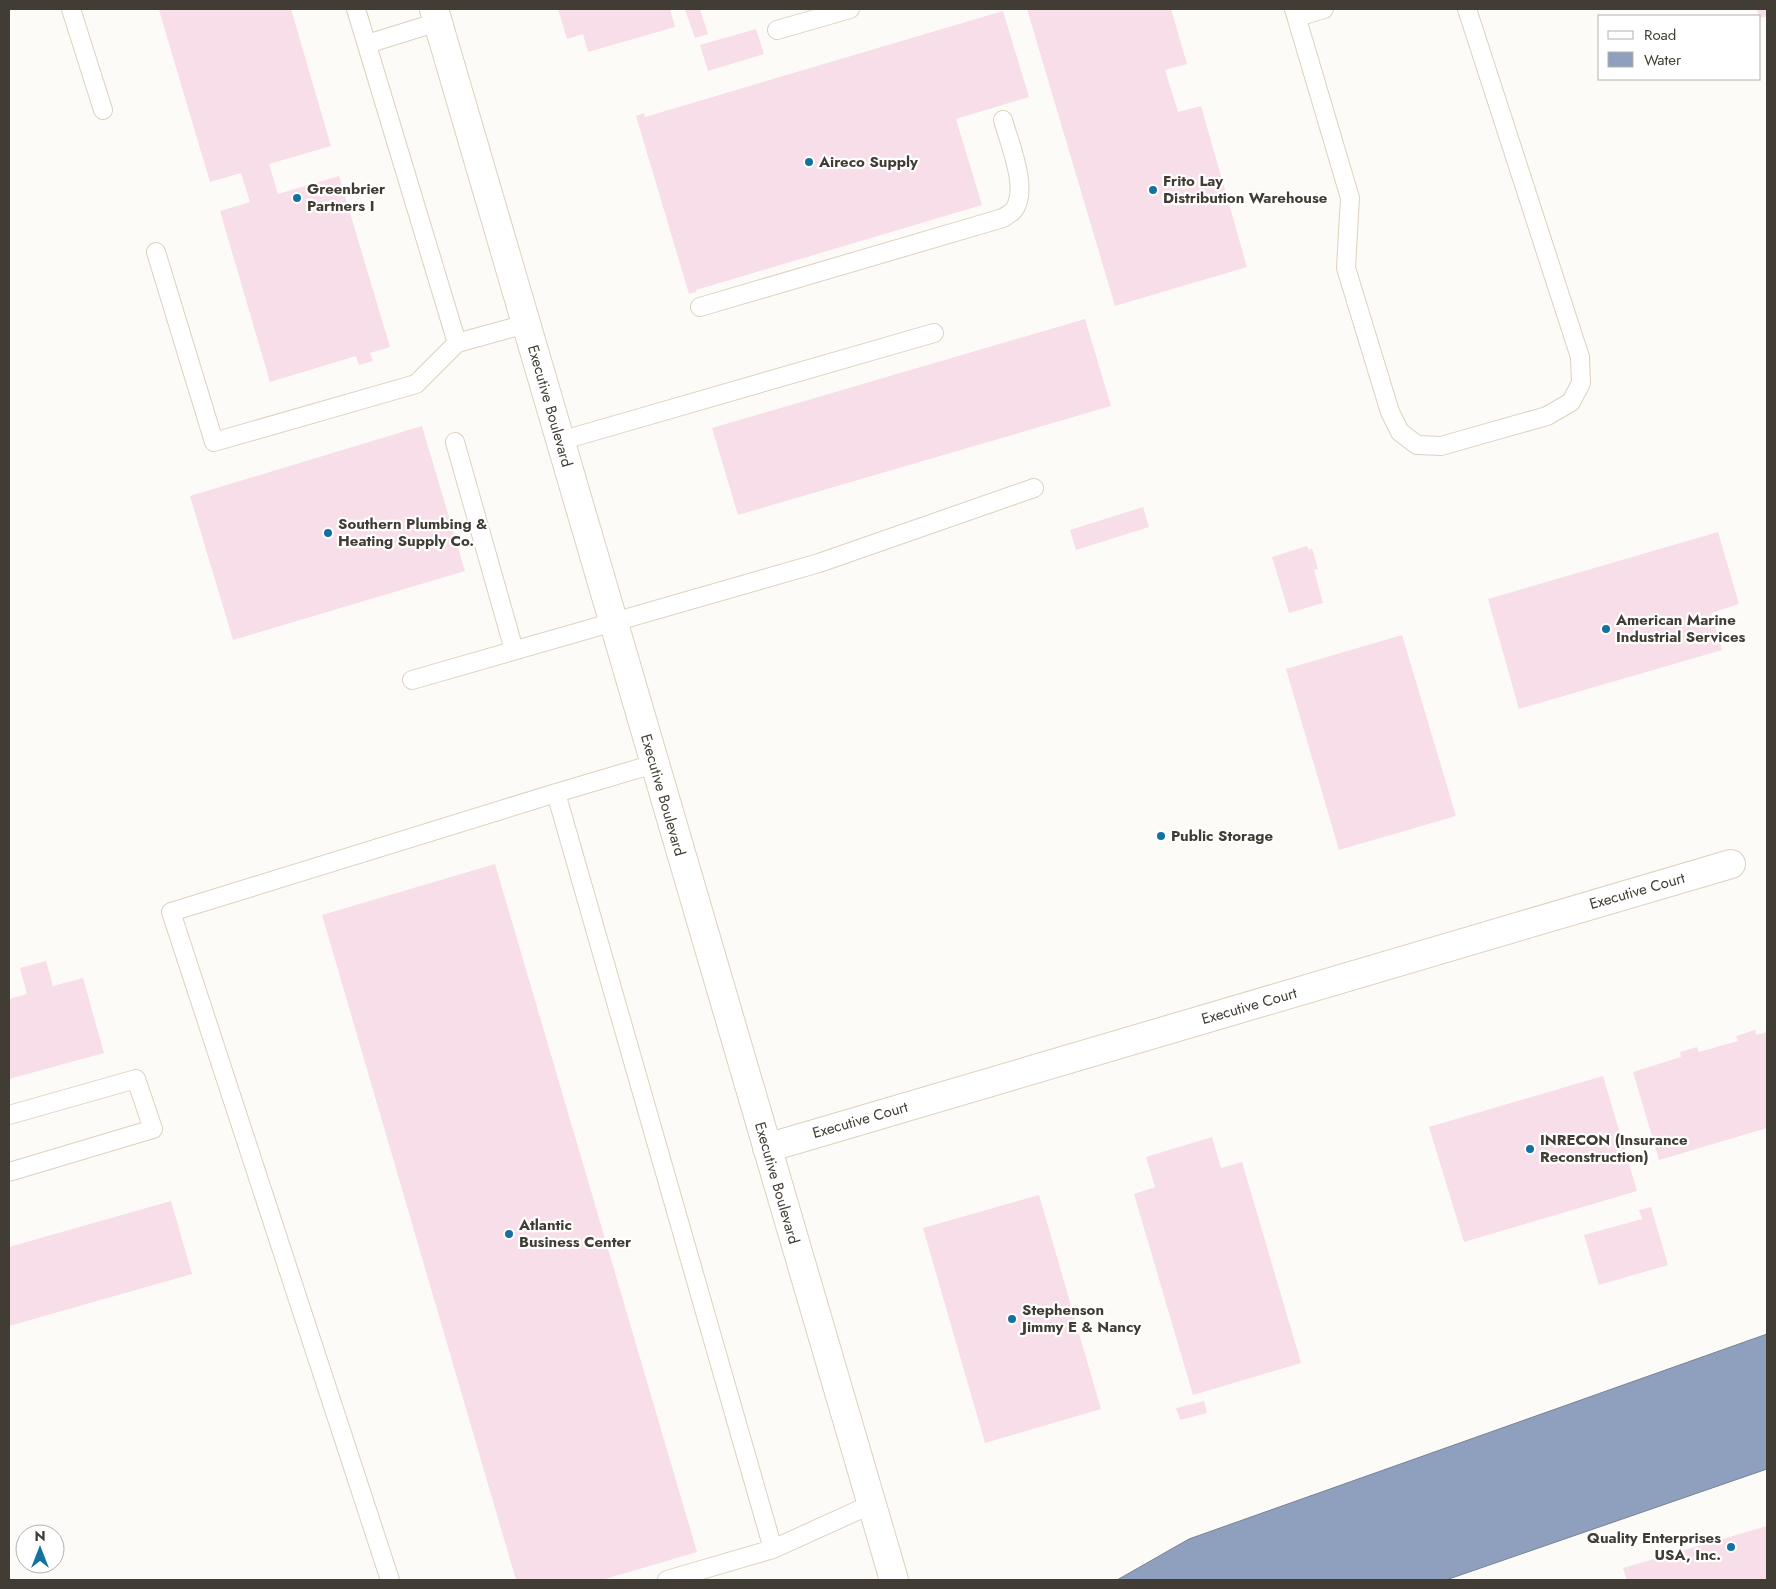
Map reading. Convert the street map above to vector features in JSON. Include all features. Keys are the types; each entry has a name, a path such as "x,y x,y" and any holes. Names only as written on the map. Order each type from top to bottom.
{"street":[{"name":"Executive Boulevard","path":"436,16 894,1580"},
{"name":"Executive Court","path":"767,1148 1731,864"}],"lane":[{"path":"72,9 103,110"},
{"path":"356,9 457,343"},
{"path":"777,30 850,9"},
{"path":"1324,9 1295,13 1350,198 1346,268 1390,412 1400,432 1417,445 1441,446 1547,416 1571,402 1581,383 1580,357 1467,9"},
{"path":"367,44 436,16"},
{"path":"700,307 1003,218 1013,211 1020,197 1020,180 1002,120"},
{"path":"156,252 214,442 416,384 457,343 526,324"},
{"path":"560,441 934,332"},
{"path":"454,442 514,650"},
{"path":"412,680 819,563 1034,488"},
{"path":"390,1580 171,912 654,764"},
{"path":"556,793 773,1548"},
{"path":"9,1115 136,1079 153,1129 9,1172"},
{"path":"667,1580 773,1548 872,1504"}],"water":[{"path":"1767,1334 1767,1469 1446,1580 1117,1580 1189,1539"}],"building":[{"name":"Greenbrier Partners I","path":"291,9 331,146 269,164 278,194 339,176 390,347 370,353 373,361 359,365 356,356 270,382 220,211 250,202 241,173 210,182 159,10"},
{"path":"558,9 670,9 675,27 588,52 583,34 567,39"},
{"path":"700,9 708,34 695,38 685,10"},
{"name":"Frito Lay Distribution Warehouse","path":"1027,9 1171,9 1187,64 1165,70 1178,112 1201,106 1247,267 1115,306"},
{"path":"1756,9 1767,9 1767,16 1761,18 1761,15 1759,15"},
{"name":"Aireco Supply","path":"1003,11 1029,97 956,119 982,205 696,290 696,292 689,294 636,116 644,113 645,117"},
{"path":"756,29 764,54 708,71 700,45"},
{"path":"1085,319 1111,406 738,515 712,428"},
{"name":"Southern Plumbing & Heating Supply Co.","path":"422,426 465,571 233,640 190,496"},
{"path":"1143,507 1149,527 1076,550 1070,530"},
{"name":"American Marine Industrial Services","path":"1718,532 1739,604 1711,613 1722,650 1519,709 1488,599"},
{"path":"1307,546 1309,550 1312,548 1318,569 1314,570 1323,603 1289,613 1272,557"},
{"path":"1402,635 1456,816 1339,850 1286,669"},
{"name":"Atlantic Business Center","path":"495,864 697,1552 602,1580 516,1580 322,915"},
{"path":"46,961 53,986 83,978 104,1053 9,1079 9,999 27,994 20,968"},
{"path":"1755,1030 1756,1035 1767,1032 1767,1128 1659,1160 1633,1072 1681,1057 1680,1052 1697,1047 1699,1052 1738,1041 1736,1036"},
{"name":"INRECON (Insurance Reconstruction)","path":"1603,1076 1637,1191 1464,1242 1429,1127"},
{"path":"1212,1137 1221,1168 1242,1162 1301,1363 1193,1395 1134,1194 1155,1187 1146,1157"},
{"name":"Stephenson Jimmy E & Nancy","path":"1039,1195 1101,1409 985,1443 923,1228"},
{"path":"171,1201 192,1274 9,1326 9,1247"},
{"path":"1651,1207 1668,1265 1599,1285 1584,1235 1642,1219 1639,1210"},
{"path":"1204,1401 1207,1413 1180,1420 1176,1408"},
{"name":"Quality Enterprises USA, Inc.","path":"1767,1526 1767,1580 1627,1580 1623,1568"}],"place":[{"name":"Aireco Supply","path":"809,162"},
{"name":"Frito Lay Distribution Warehouse","path":"1153,190"},
{"name":"Greenbrier Partners I","path":"297,198"},
{"name":"Southern Plumbing & Heating Supply Co.","path":"328,533"},
{"name":"American Marine Industrial Services","path":"1606,629"},
{"name":"Public Storage","path":"1161,836"},
{"name":"INRECON (Insurance Reconstruction)","path":"1530,1149"},
{"name":"Atlantic Business Center","path":"509,1234"},
{"name":"Stephenson Jimmy E & Nancy","path":"1012,1319"},
{"name":"Quality Enterprises USA, Inc.","path":"1731,1547"}]}
